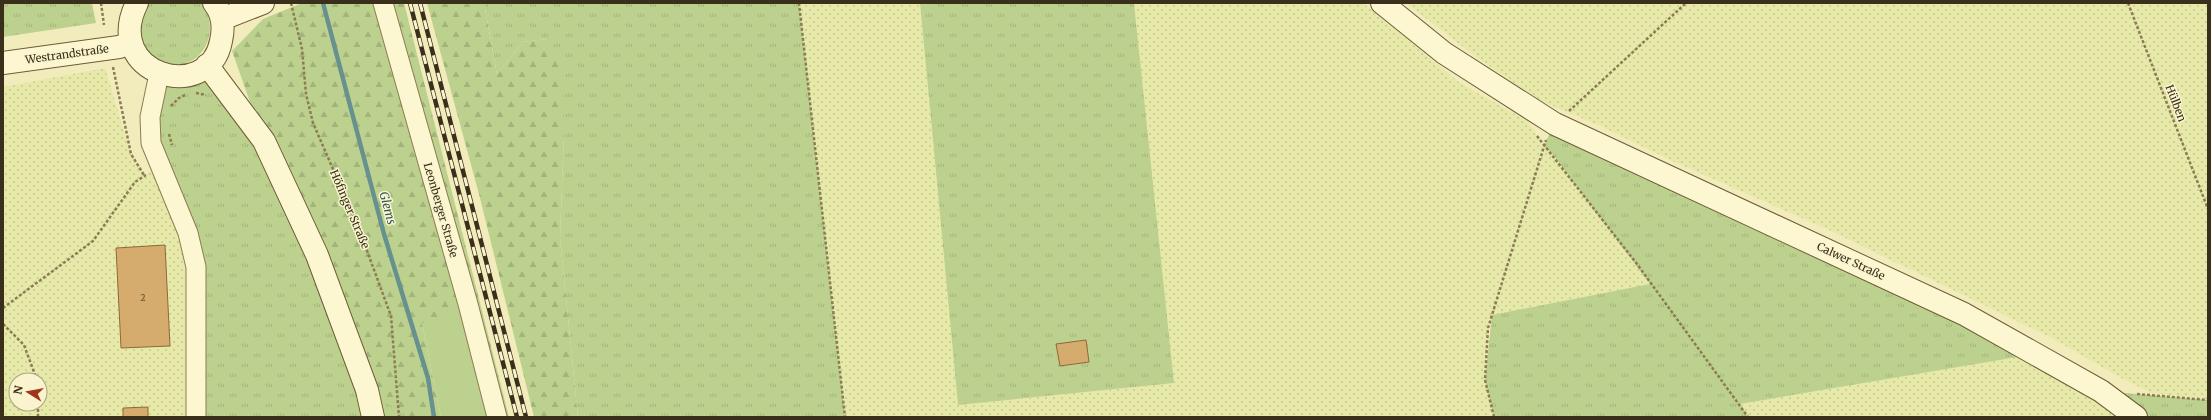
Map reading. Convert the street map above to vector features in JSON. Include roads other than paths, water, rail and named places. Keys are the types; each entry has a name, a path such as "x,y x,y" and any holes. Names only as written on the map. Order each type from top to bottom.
{"main road":[{"path":"137,3 131,15 129,30 131,43 138,57 147,67 159,74 171,77 184,76 196,72 215,56 223,32 218,11 262,3"},
{"name":"Calwer Straße","path":"1382,3 1444,53 1555,124 1964,314 2101,391 2136,417"},
{"name":"Westrandstraße","path":"3,63 119,47 131,43"},
{"path":"206,65 264,141 317,255 366,390 373,417"}],"street":[{"name":"Leonberger Straße","path":"383,3 468,304 497,417"},
{"path":"159,74 150,117 152,170 188,233 196,267 196,417"}],"waterway":[{"name":"Glems","path":"323,3 384,234 428,378 434,417"}],"railway":[{"path":"410,3 517,417"},
{"path":"420,3 526,417"}]}
